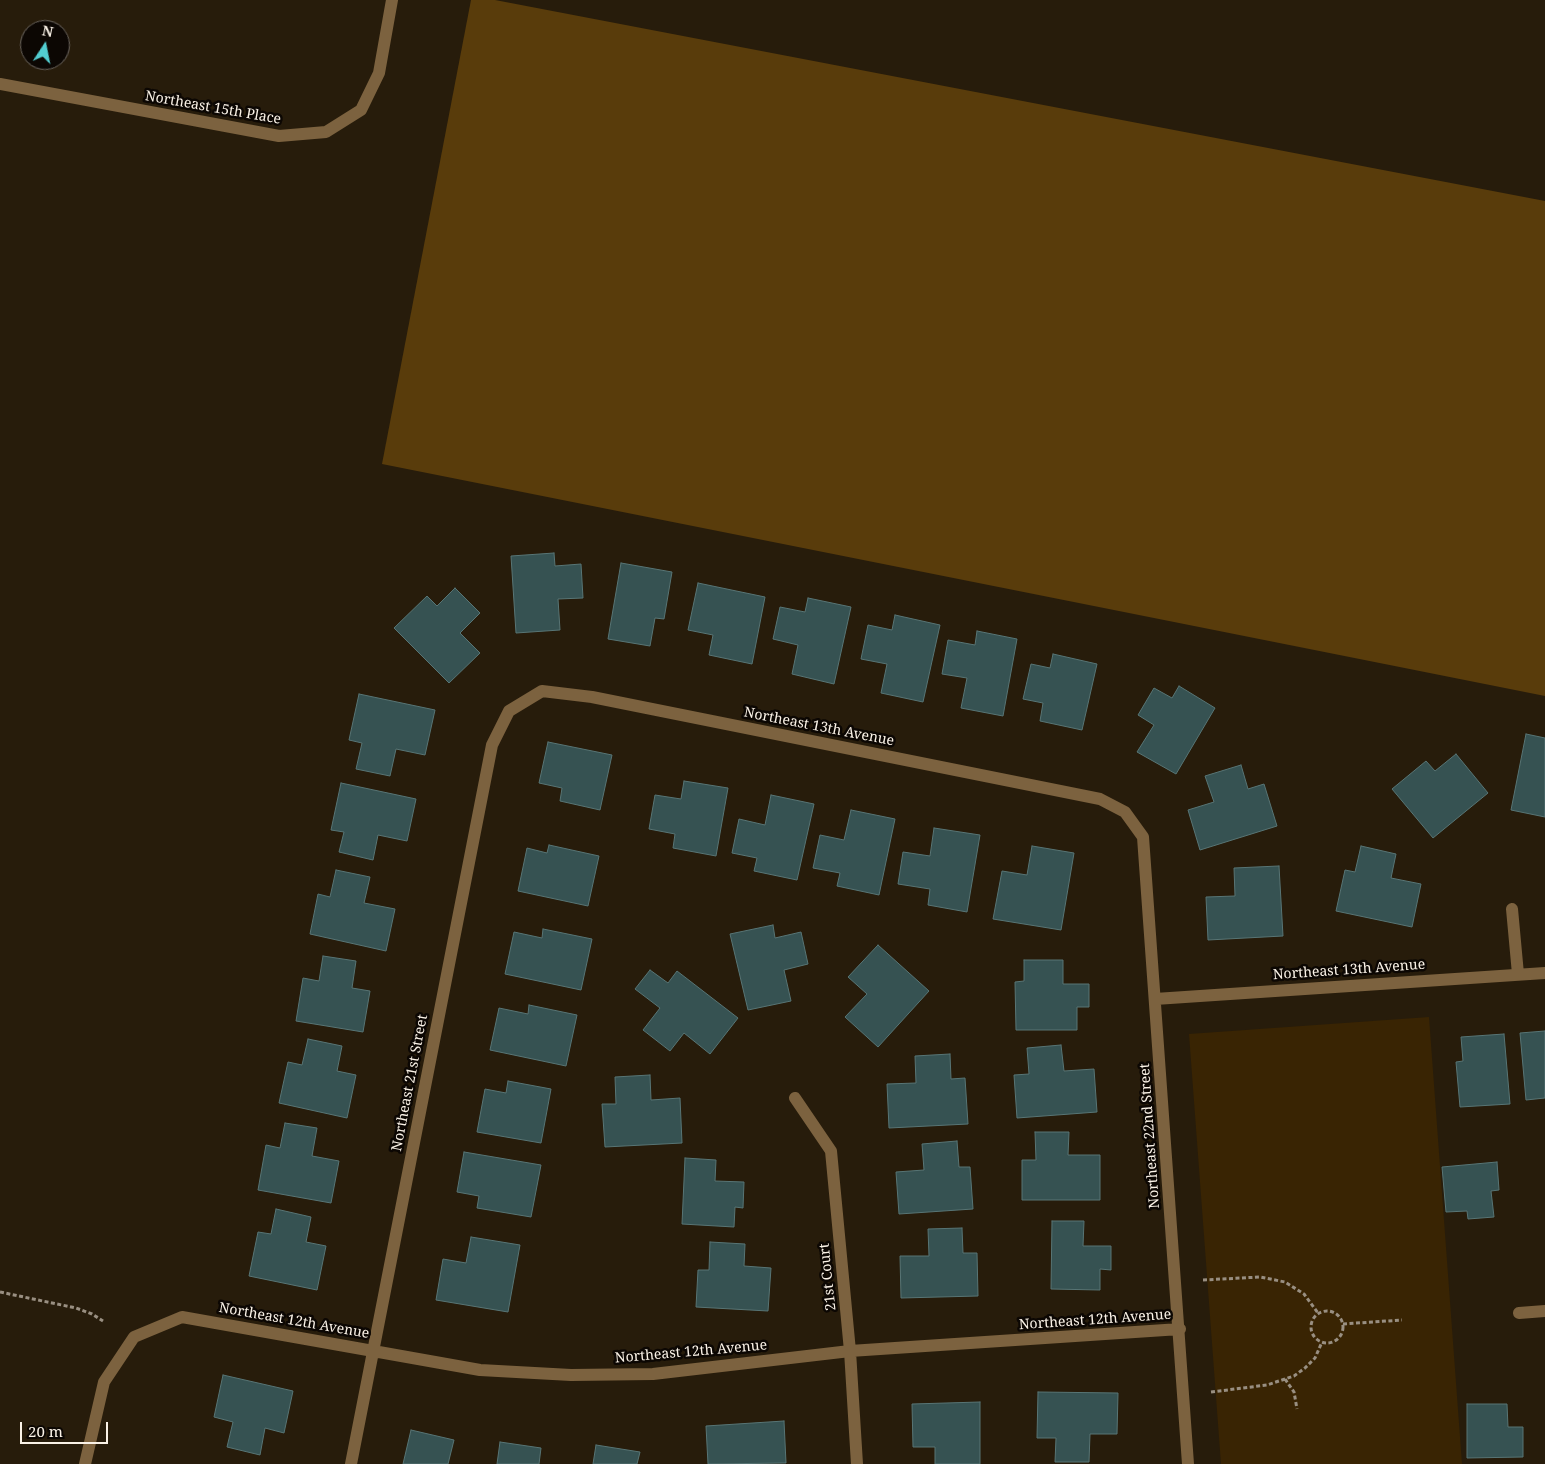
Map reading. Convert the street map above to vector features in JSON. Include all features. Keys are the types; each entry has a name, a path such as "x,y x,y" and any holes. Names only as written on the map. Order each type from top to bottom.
{"street":[{"name":"Northeast 15th Place","path":"0,84 279,136 326,132 362,110 379,73 392,0"},
{"name":"Northeast 13th Avenue","path":"508,712 542,691 592,697 1100,799 1125,812"},
{"name":"Northeast 21st Street","path":"350,1464 492,745 508,712"},
{"name":"Northeast 22nd Street","path":"1125,812 1143,837 1180,1330 1188,1464"},
{"path":"1512,909 1518,974"},
{"name":"Northeast 13th Avenue","path":"1155,999 1545,972"},
{"name":"21st Court","path":"795,1098 830,1151 850,1351 857,1464"},
{"path":"1519,1313 1545,1311"},
{"name":"Northeast 12th Avenue","path":"86,1460 104,1382 134,1337 182,1317 480,1370 571,1376 654,1374 850,1351 1180,1330"}],"path":[{"path":"1203,1280 1260,1277 1285,1282 1304,1294 1318,1313"},
{"path":"0,1292 76,1308 92,1314 103,1321"},
{"path":"1323,1310 1333,1312 1338,1315 1343,1324 1341,1335 1333,1342 1317,1340 1311,1331 1311,1321 1318,1313 1323,1310"},
{"path":"1343,1324 1402,1320"},
{"path":"1211,1392 1266,1385 1294,1376 1315,1358 1322,1342"},
{"path":"1285,1379 1294,1392 1297,1409"}],"shaded area":[{"path":"471,0 495,0 1545,201 1545,696 382,464"},
{"path":"1429,1017 1462,1464 1221,1464 1189,1034"}],"building":[{"path":"554,553 555,566 581,564 583,598 558,599 560,630 516,633 511,556"},
{"path":"621,563 672,572 664,619 655,618 650,646 608,639"},
{"path":"698,583 765,597 752,664 709,655 713,635 688,630"},
{"path":"455,588 480,613 460,633 480,653 449,683 394,628 427,596 437,606"},
{"path":"808,598 851,607 834,684 792,674 798,645 773,639 780,607 805,612"},
{"path":"895,615 940,625 923,702 881,693 887,664 861,659 868,625 892,630"},
{"path":"977,631 1017,639 1003,716 961,708 967,678 942,674 948,640 975,645"},
{"path":"1053,654 1097,664 1082,730 1040,721 1043,703 1023,699 1031,664 1050,668"},
{"path":"1179,686 1215,708 1176,774 1137,752 1154,725 1138,715 1154,688 1172,698"},
{"path":"359,694 435,710 425,755 396,749 390,776 356,769 362,743 349,740"},
{"path":"1526,734 1545,738 1545,817 1511,810"},
{"path":"548,742 612,755 600,810 560,801 562,788 539,783"},
{"path":"1456,754 1488,793 1433,838 1392,789 1426,761 1435,771"},
{"path":"1241,765 1248,789 1264,784 1277,826 1200,850 1188,810 1214,802 1205,776"},
{"path":"684,781 728,788 716,856 673,848 675,834 649,829 655,795 681,799"},
{"path":"341,783 416,799 407,841 378,835 373,860 339,852 344,832 331,830"},
{"path":"771,795 814,804 797,880 754,871 757,858 732,853 739,819 765,825"},
{"path":"851,810 895,819 879,895 837,886 840,873 813,868 820,835 844,840"},
{"path":"934,828 980,835 967,912 928,905 930,889 898,884 903,852 930,856"},
{"path":"549,845 599,856 588,906 518,891 527,848 547,853"},
{"path":"1032,846 1074,853 1061,930 993,919 1002,871 1027,875"},
{"path":"1361,846 1396,854 1391,878 1421,884 1412,927 1336,911 1345,870 1355,872"},
{"path":"1279,866 1283,936 1208,940 1206,897 1235,896 1234,868"},
{"path":"336,870 370,877 364,903 395,909 386,951 310,934 318,894 330,897"},
{"path":"773,925 775,938 801,932 808,964 784,970 791,1001 748,1010 730,934"},
{"path":"543,929 592,939 581,990 505,974 514,932 542,938"},
{"path":"878,945 929,991 878,1047 845,1017 867,994 848,977"},
{"path":"323,956 356,961 352,988 370,991 363,1032 296,1021 303,978 319,981"},
{"path":"1024,960 1063,960 1063,984 1089,984 1089,1007 1077,1007 1077,1030 1016,1030 1015,982 1024,981"},
{"path":"650,970 668,983 677,971 738,1018 710,1054 684,1033 670,1051 643,1030 660,1008 635,989"},
{"path":"529,1005 577,1015 566,1066 490,1050 499,1008 528,1014"},
{"path":"1545,1031 1545,1098 1526,1100 1520,1033"},
{"path":"1504,1034 1510,1104 1460,1107 1456,1062 1463,1061 1461,1037"},
{"path":"308,1039 342,1046 337,1071 356,1075 347,1118 279,1103 288,1062 302,1065"},
{"path":"1061,1045 1064,1071 1094,1069 1097,1112 1017,1118 1014,1075 1029,1074 1027,1048"},
{"path":"950,1054 951,1079 965,1078 968,1124 889,1128 887,1084 916,1083 915,1056"},
{"path":"650,1075 651,1100 680,1098 682,1143 605,1147 602,1104 616,1104 615,1077"},
{"path":"508,1081 551,1089 541,1143 477,1132 485,1089 506,1093"},
{"path":"285,1123 317,1128 312,1156 339,1161 331,1203 258,1190 266,1145 280,1148"},
{"path":"1035,1132 1069,1132 1068,1155 1100,1155 1100,1200 1022,1200 1022,1160 1036,1160"},
{"path":"957,1141 959,1167 970,1167 973,1209 899,1214 896,1172 924,1170 922,1144"},
{"path":"464,1152 541,1165 531,1217 477,1208 479,1196 457,1192"},
{"path":"685,1158 716,1160 715,1181 744,1182 743,1208 735,1207 734,1227 682,1224"},
{"path":"1497,1162 1499,1190 1491,1191 1494,1217 1468,1219 1467,1211 1446,1212 1442,1167"},
{"path":"276,1209 311,1217 306,1242 326,1246 317,1290 249,1276 258,1232 271,1234"},
{"path":"1052,1221 1084,1221 1083,1246 1111,1246 1111,1270 1100,1269 1100,1290 1051,1289"},
{"path":"962,1228 963,1253 977,1253 978,1296 901,1298 900,1256 929,1256 928,1229"},
{"path":"471,1237 520,1245 508,1312 436,1300 443,1259 466,1263"},
{"path":"710,1242 745,1244 744,1266 771,1268 768,1311 696,1307 698,1270 709,1270"},
{"path":"223,1375 293,1391 284,1433 265,1428 260,1455 227,1447 233,1422 214,1417"},
{"path":"1038,1392 1118,1393 1117,1434 1090,1434 1089,1462 1055,1462 1056,1438 1037,1438"},
{"path":"980,1402 980,1464 935,1464 935,1447 913,1447 912,1404"},
{"path":"1467,1404 1507,1404 1508,1427 1523,1427 1523,1457 1467,1458"},
{"path":"784,1421 786,1463 708,1464 706,1426"},
{"path":"411,1430 454,1440 448,1464 403,1464"},
{"path":"500,1442 541,1448 539,1464 497,1464"},
{"path":"596,1445 640,1452 637,1464 593,1464"}]}
